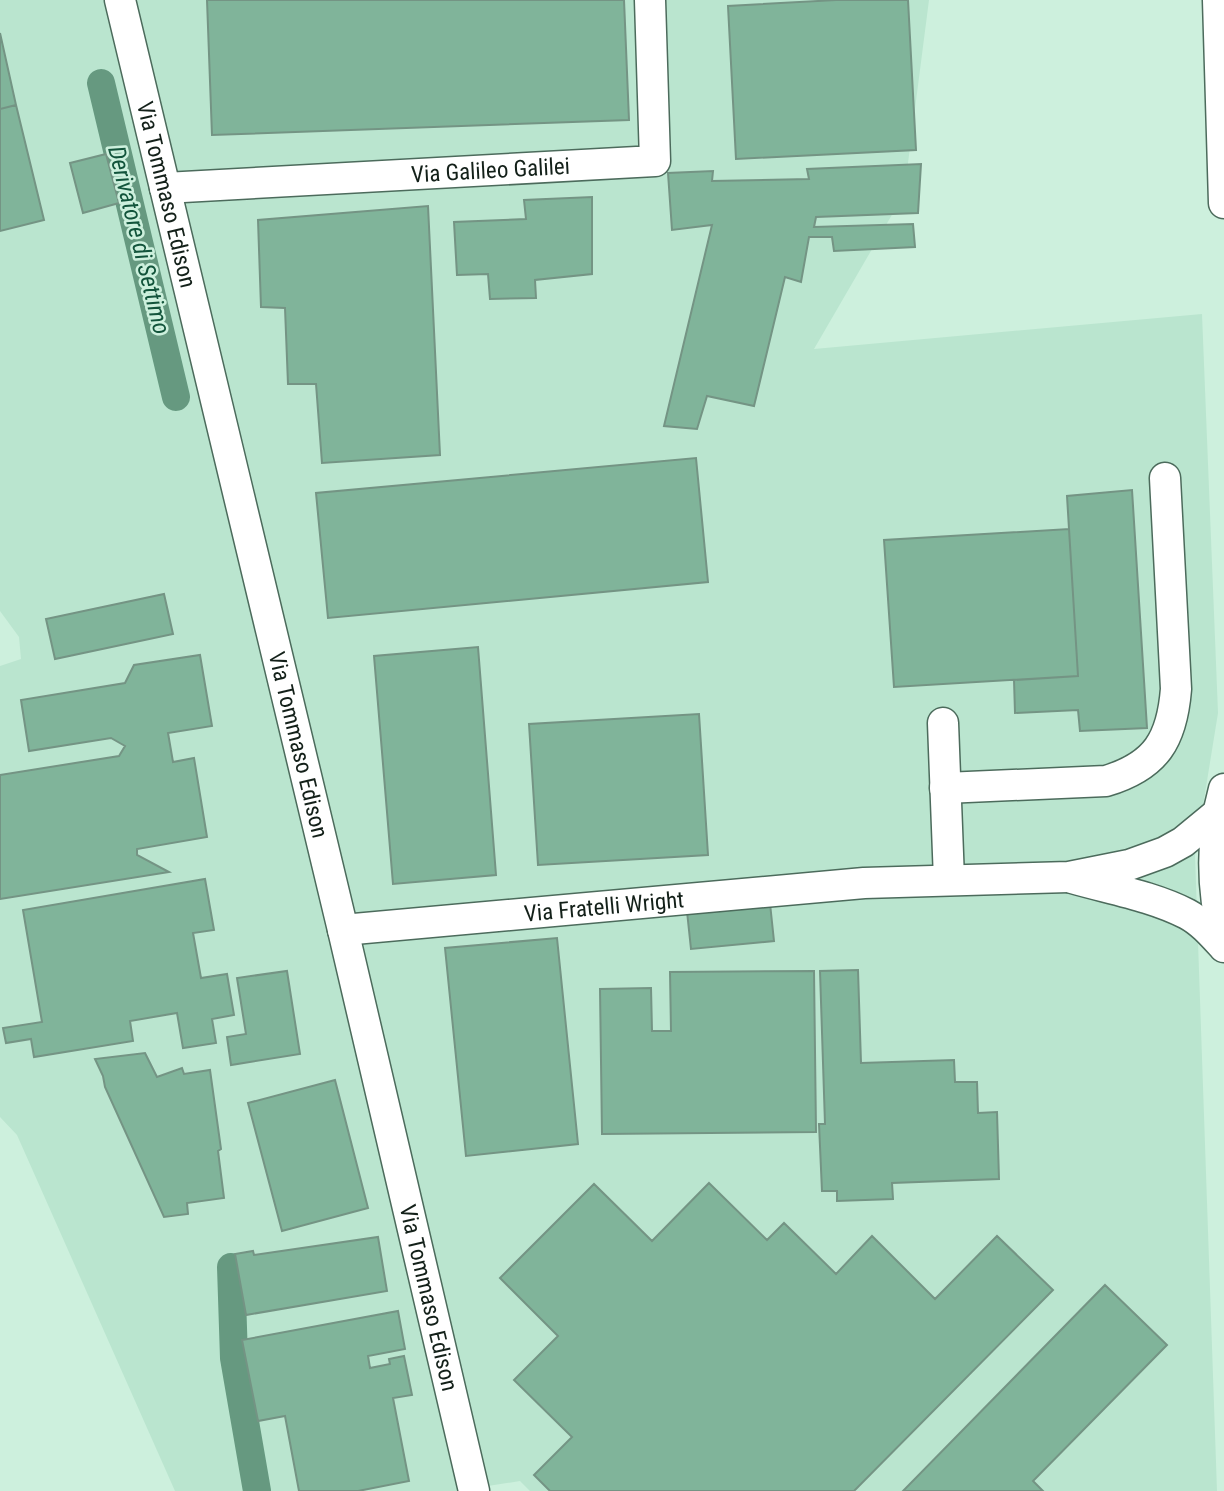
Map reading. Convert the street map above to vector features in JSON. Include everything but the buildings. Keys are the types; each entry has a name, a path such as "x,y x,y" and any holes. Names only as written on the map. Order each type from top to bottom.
{"street":[{"name":"Via Tommaso Edison","path":"120,0 344,930 474,1491"},
{"name":"Via Galileo Galilei","path":"165,188 655,160 650,0"},
{"path":"1217,0 1224,203"},
{"path":"945,788 1106,781 1130,774 1151,757 1166,736 1174,715 1176,689 1165,478"},
{"path":"943,723 949,880"},
{"path":"1069,877 1129,865 1165,852 1183,842 1221,802"},
{"path":"1221,802 1215,849 1217,906 1224,937"},
{"path":"1069,877 1160,903 1189,915 1207,928 1224,947"},
{"name":"Via Fratelli Wright","path":"344,930 864,883 1069,877"}],"shaded area":[{"path":"0,0 929,0 904,194 814,349 1202,314 1218,713 1195,855 1217,1491 530,1491 520,1481 456,1491 175,1491 17,1135 0,1117 0,666 21,659 19,637 0,611"}],"waterway":[{"name":"Derivatore di Settimo","path":"101,83 176,397"},
{"name":"Derivatore di Settimo","path":"231,1267 234,1358 257,1491"}]}
